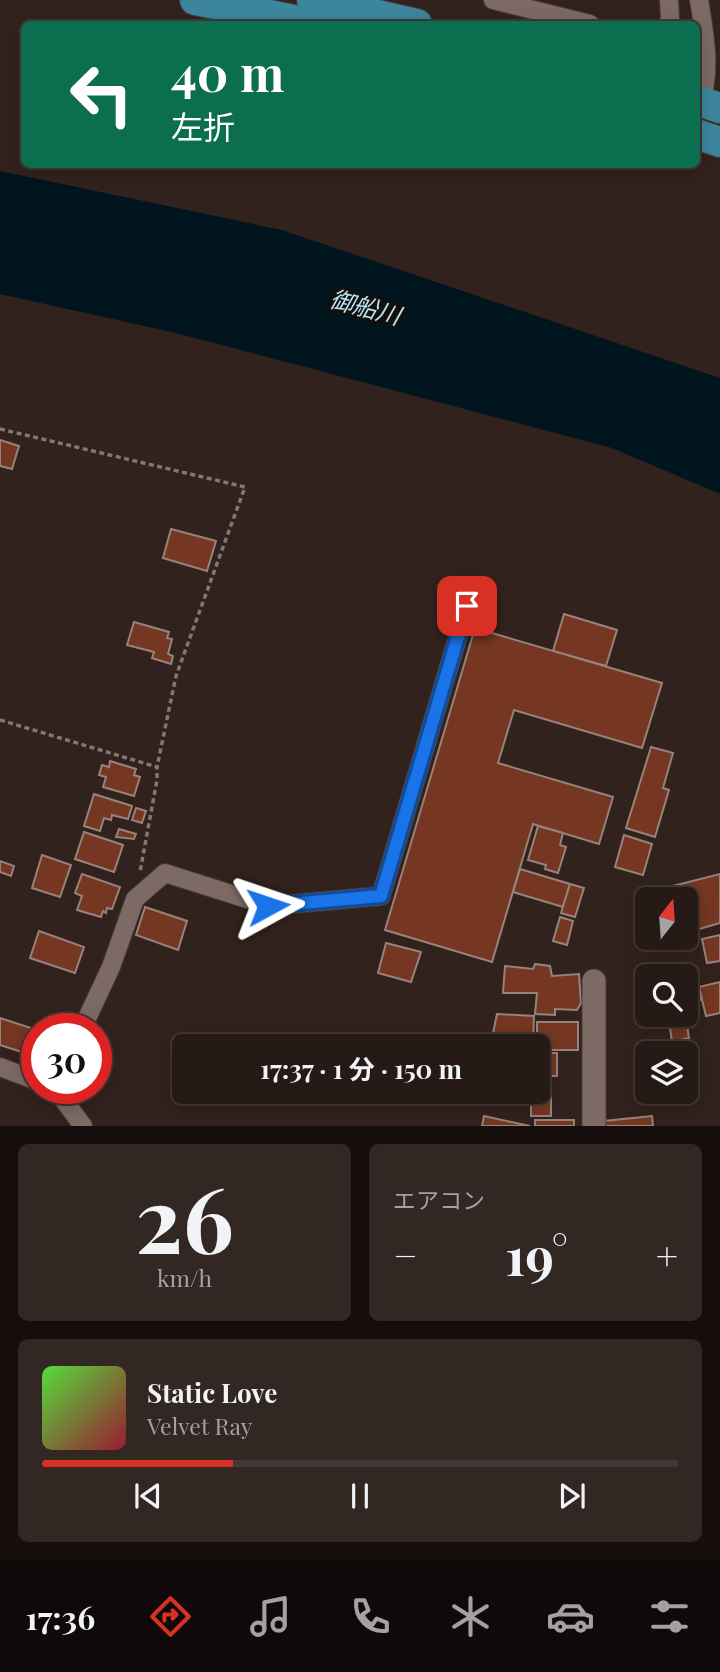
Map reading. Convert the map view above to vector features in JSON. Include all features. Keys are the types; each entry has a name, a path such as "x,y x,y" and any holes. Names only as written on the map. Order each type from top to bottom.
{"highway":[{"path":"195,0 299,21"},
{"path":"312,0 404,21"},
{"path":"700,135 720,142"}],"street":[{"path":"494,0 578,21"},
{"path":"669,0 669,21"},
{"path":"699,0 708,52 704,106"},
{"path":"90,1013 111,968 135,898 165,873 268,906 381,896 467,606"},
{"path":"594,981 594,1126"},
{"path":"0,1067 21,1075"},
{"path":"67,1104 83,1126"}],"path":[{"path":"0,429 245,487 176,676 157,767 135,898"},
{"path":"0,720 157,767"}],"water":[{"name":"御船川","path":"0,171 282,230 720,378 720,494 612,448 176,333 0,294"}],"building":[{"path":"0,440 19,446 12,469 0,466"},
{"path":"171,529 216,541 207,571 163,558"},
{"path":"564,614 617,630 606,666 553,651"},
{"path":"134,622 169,632 167,638 172,639 168,654 173,656 171,664 152,658 154,652 127,645"},
{"path":"475,628 662,683 642,748 514,710 498,763 613,797 599,844 533,824 492,962 385,930"},
{"path":"651,747 673,753 663,788 669,790 655,837 626,828"},
{"path":"110,761 136,769 134,775 140,777 134,796 103,787 106,777 99,775 102,765 109,767"},
{"path":"94,794 132,806 128,819 112,815 111,820 104,818 100,831 84,826"},
{"path":"136,808 146,811 142,823 132,820"},
{"path":"538,826 563,833 560,845 566,847 558,873 545,869 546,865 528,860"},
{"path":"119,829 136,834 134,839 116,837"},
{"path":"84,832 123,845 114,872 75,859"},
{"path":"624,835 652,844 643,875 615,867"},
{"path":"42,855 71,865 60,897 32,888"},
{"path":"0,861 14,866 11,876 0,872"},
{"path":"520,869 570,884 563,907 513,892"},
{"path":"82,874 120,887 112,909 107,908 101,917 77,910 82,896 75,893"},
{"path":"720,874 720,923 698,929 698,887 669,887"},
{"path":"570,884 584,888 575,917 561,913"},
{"path":"145,907 187,921 178,950 136,935"},
{"path":"560,917 573,921 567,945 553,941"},
{"path":"39,931 84,947 75,973 30,958"},
{"path":"720,935 720,961 707,963 702,939"},
{"path":"386,943 421,952 411,982 378,973"},
{"path":"535,964 550,966 552,976 579,974 581,1003 577,1010 555,1009 555,1015 535,1014 537,993 503,993 505,966 533,969"},
{"path":"720,982 720,1013 706,1016 699,987"},
{"path":"497,1014 534,1016 533,1034 493,1034"},
{"path":"0,1018 21,1025 21,1052 0,1045"},
{"path":"537,1022 578,1022 578,1050 550,1050 550,1034 537,1034"},
{"path":"687,1027 689,1038 672,1041 670,1028"},
{"path":"550,1053 557,1053 557,1076 550,1076"},
{"path":"551,1093 551,1116 531,1116 531,1104 550,1104"},
{"path":"484,1116 530,1126 482,1126"},
{"path":"652,1116 653,1126 605,1126 604,1121"},
{"path":"535,1120 574,1120 574,1126 535,1126"}],"route":[{"path":"268,906 381,896 467,606"}]}
